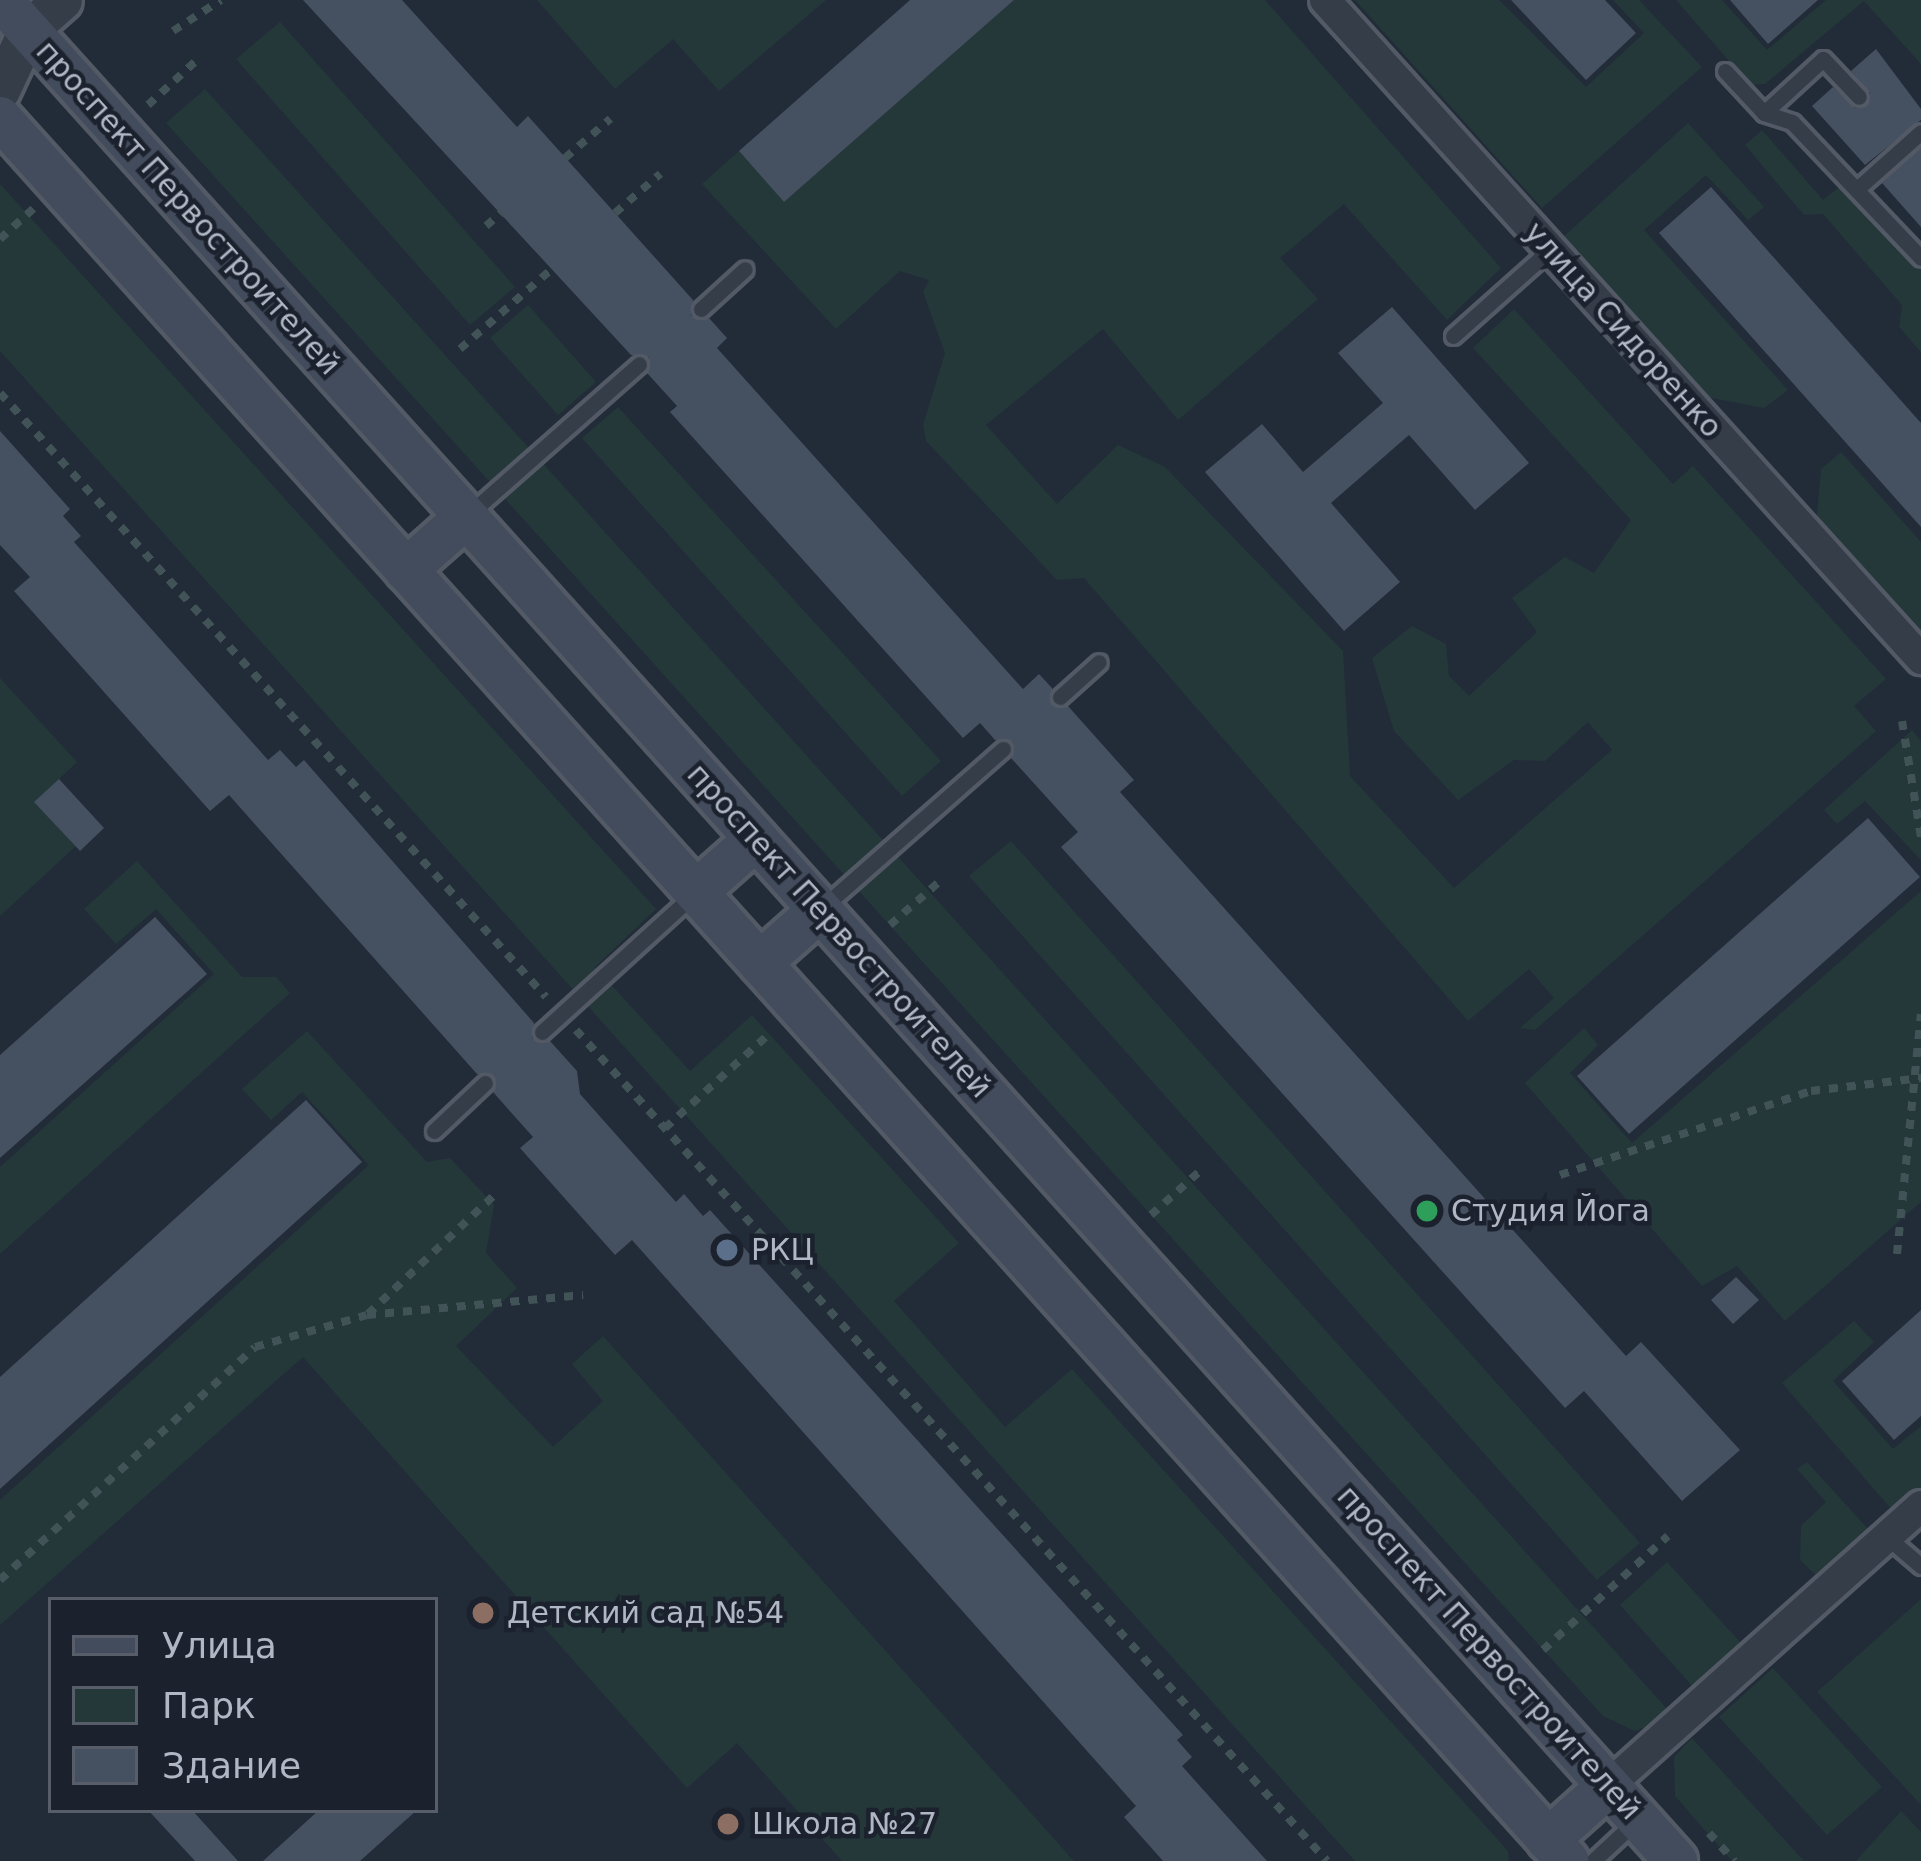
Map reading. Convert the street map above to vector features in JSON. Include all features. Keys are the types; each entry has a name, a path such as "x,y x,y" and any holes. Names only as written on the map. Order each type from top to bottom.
{"main road":[{"name":"проспект Первостроителей","path":"10,23 466,517 1676,1861"},
{"path":"0,118 1558,1850 1608,1786"},
{"path":"406,570 466,517"},
{"path":"696,892 756,839"},
{"path":"760,963 820,910"}],"street":[{"path":"0,90 10,23 62,0"},
{"name":"улица Сидоренко","path":"1324,0 1921,659"},
{"path":"1608,1786 1921,1506"}],"lane":[{"path":"1764,113 1822,59 1858,97"},
{"path":"1725,71 1764,113 1792,122 1921,258"},
{"path":"1858,188 1921,132"},
{"path":"1453,337 1550,250"},
{"path":"701,309 746,269"},
{"path":"466,517 639,364"},
{"path":"1060,697 1099,662"},
{"path":"820,910 1003,748"},
{"path":"542,1032 696,892"},
{"path":"434,1131 485,1083"},
{"path":"1887,1537 1921,1566"},
{"path":"1593,1861 1638,1819"}],"path":[{"path":"173,31 221,0"},
{"path":"565,158 610,119"},
{"path":"615,213 660,174"},
{"path":"486,226 502,212"},
{"path":"460,350 553,268"},
{"path":"0,393 1327,1861"},
{"path":"1902,721 1921,837"},
{"path":"890,926 940,881"},
{"path":"1897,1254 1921,1014"},
{"path":"664,1128 770,1034"},
{"path":"1561,1175 1811,1091 1918,1078"},
{"path":"1151,1215 1201,1170"},
{"path":"367,1316 493,1196"},
{"path":"0,1580 255,1347 367,1316 583,1295"},
{"path":"1543,1650 1668,1536"}],"green space":[{"path":"537,0 826,0 719,91 673,39 615,89"},
{"path":"1014,0 1265,0 1501,268 1447,320 1344,204 1280,258 1318,299 1178,420 1103,329 986,425 1057,504 1118,445 1165,467 1343,651 1350,776 1454,888 1612,750 1588,722 1545,761 1514,760 1458,800 1394,731 1372,658 1412,626 1446,644 1449,676 1469,696 1537,632 1512,598 1565,557 1594,573 1631,520 1473,348 1514,309 1673,484 1693,466 1886,679 1854,706 1876,731 1535,1030 1520,1028 1554,998 1529,969 1468,1021 1084,578 1057,580 926,441 923,425 945,353 923,292 929,280 900,271 836,329 702,184 739,151 785,201"},
{"path":"1355,0 1499,0 1586,87 1644,33 1613,0 1639,0 1702,67 1542,208"},
{"path":"1676,0 1722,0 1767,50 1826,0 1921,0 1921,64 1864,1 1765,84 1750,85"},
{"path":"280,22 515,287 470,325 236,59"},
{"path":"205,89 1669,1711 1655,1724 1635,1731 1603,1716 166,123"},
{"path":"1688,123 1764,207 1748,220 1706,175 1644,230 1788,390 1764,408 1701,396 1560,240"},
{"path":"1762,130 1823,200 1842,185 1921,270 1921,352 1899,327 1902,305 1823,214 1804,215 1745,145"},
{"path":"0,184 656,909 595,967 690,1071 752,1015 959,1243 894,1301 1005,1427 1072,1369 1508,1851 1509,1861 1355,1861 0,351"},
{"path":"528,305 596,382 558,415 490,338"},
{"path":"618,407 941,761 902,796 582,438"},
{"path":"1841,452 1921,542 1921,645 1816,525 1821,469"},
{"path":"0,678 77,762 35,802 76,846 0,916"},
{"path":"1912,730 1921,741 1921,860 1865,801 1837,824 1824,810"},
{"path":"1011,841 1640,1543 1597,1580 969,876"},
{"path":"137,861 242,977 276,977 290,993 0,1254 0,1167 214,974 156,909 116,944 84,909"},
{"path":"1921,891 1921,1202 1785,1321 1737,1266 1702,1286 1525,1083 1584,1028 1598,1045 1570,1073 1632,1143"},
{"path":"307,1031 427,1162 450,1158 494,1205 486,1253 517,1288 456,1346 553,1447 603,1401 572,1364 603,1336 1074,1861 842,1861 737,1743 687,1788 303,1357 0,1625 0,1500 369,1165 302,1092 271,1120 242,1089"},
{"path":"1854,1321 1874,1342 1833,1381 1893,1449 1921,1426 1921,1488 1894,1512 1782,1383"},
{"path":"1807,1462 1870,1531 1819,1578 1800,1560 1801,1526 1826,1502 1797,1469"},
{"path":"1667,1562 1741,1643 1693,1687 1620,1605"},
{"path":"1921,1599 1921,1805 1817,1692"},
{"path":"1773,1668 1882,1787 1827,1835 1719,1717"},
{"path":"1692,1738 1804,1861 1732,1861 1675,1796 1674,1757"},
{"path":"1901,1811 1921,1832 1921,1861 1856,1861"}],"building":[{"path":"303,0 402,0 517,127 528,116 693,300 691,316 709,318 727,338 717,348 1023,689 1039,674 1052,688 1052,706 1068,706 1134,780 1120,792 1626,1356 1641,1342 1740,1450 1682,1501 1584,1391 1565,1408 1061,847 1078,832 1011,758 1013,742 995,740 980,723 963,738 670,412 677,406 647,373 649,357 631,355"},
{"path":"910,0 1014,0 784,202 739,151"},
{"path":"1511,0 1605,0 1636,33 1586,80"},
{"path":"1730,0 1818,0 1768,44"},
{"path":"1876,49 1921,109 1921,120 1865,165 1812,106 1833,87 1855,108 1866,106 1870,93 1851,71"},
{"path":"1921,148 1921,227 1882,183"},
{"path":"1711,187 1921,423 1921,527 1659,233"},
{"path":"1392,307 1529,463 1475,510 1409,435 1331,503 1400,582 1344,631 1205,472 1262,424 1303,472 1383,403 1338,353"},
{"path":"0,431 70,509 63,516 81,536 74,542 268,760 280,750 296,767 304,760 534,1023 532,1039 550,1041 577,1071 580,1094 676,1202 684,1194 703,1216 710,1210 1183,1735 1177,1740 1192,1757 1182,1766 1267,1861 1163,1861 1124,1817 1136,1806 632,1240 615,1255 520,1148 533,1137 493,1092 494,1076 477,1074 229,795 210,811 14,591 30,577 0,545"},
{"path":"59,779 104,828 80,851 34,802"},
{"path":"1868,818 1920,877 1629,1134 1577,1076"},
{"path":"155,917 207,974 0,1158 0,1055"},
{"path":"306,1100 362,1162 0,1489 0,1377"},
{"path":"1736,1277 1759,1300 1733,1324 1711,1300"},
{"path":"1921,1310 1921,1416 1894,1440 1842,1381"},
{"path":"151,1813 195,1813 238,1861 195,1861"},
{"path":"316,1813 414,1813 360,1861 263,1861"}],"place":[{"name":"Студия Йога","path":"1427,1211"},
{"name":"РКЦ","path":"727,1250"},
{"name":"Детский сад №54","path":"483,1613"},
{"name":"Школа №27","path":"728,1824"}]}
